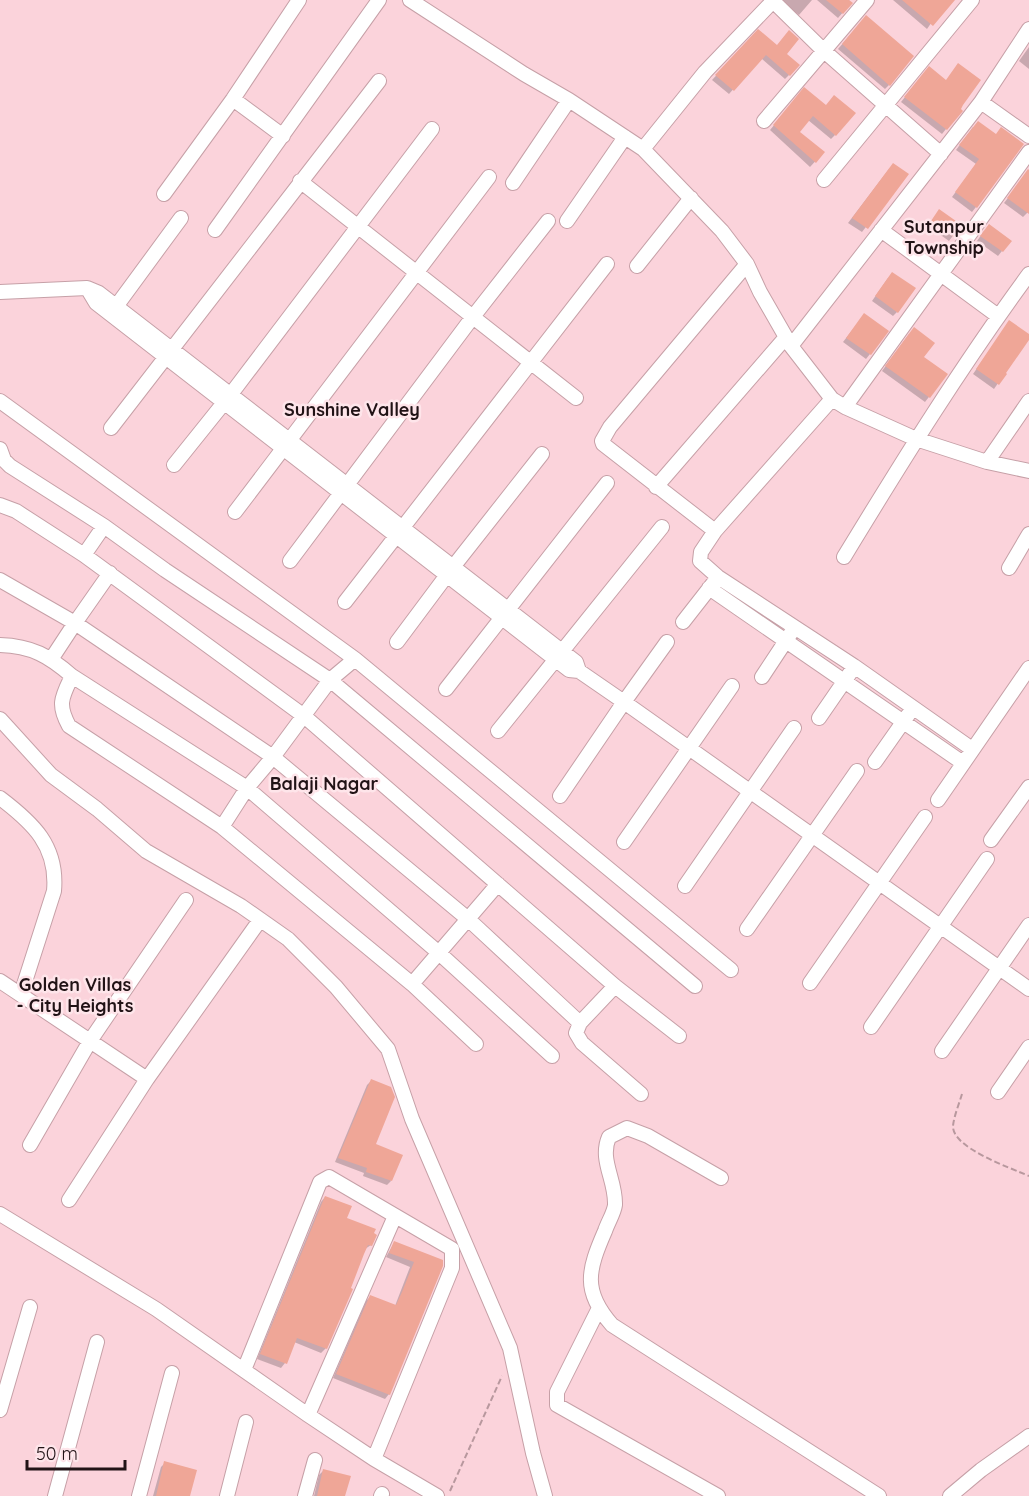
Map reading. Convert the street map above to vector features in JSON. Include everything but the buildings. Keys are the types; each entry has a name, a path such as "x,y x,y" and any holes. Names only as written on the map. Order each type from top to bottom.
{"street":[{"path":"164,194 233,99 299,0"},
{"path":"215,230 379,0"},
{"path":"410,0 643,149 722,231 747,264 788,342 832,399 916,438 987,462 1029,471"},
{"path":"764,121 867,0"},
{"path":"824,180 972,0"},
{"path":"643,149 705,72 774,1 823,50 940,154"},
{"path":"656,487 788,342 881,230 981,102 1029,29"},
{"path":"111,428 379,81"},
{"path":"233,99 283,136"},
{"path":"513,183 569,100"},
{"path":"981,102 1029,136"},
{"path":"174,465 228,398 432,129"},
{"path":"567,221 625,137"},
{"path":"845,407 1029,152"},
{"path":"235,512 489,177"},
{"path":"300,181 576,398"},
{"path":"637,266 691,198"},
{"path":"114,309 181,218"},
{"path":"290,561 472,318 548,221"},
{"path":"881,230 998,316"},
{"path":"345,603 607,264"},
{"path":"715,531 603,444 604,435 747,264"},
{"path":"844,556 916,438 1029,274"},
{"path":"0,292 87,288 99,293 114,309 559,656 576,662 579,671 1029,989"},
{"path":"832,399 715,531 701,552 700,561 714,583 787,640 963,763"},
{"path":"0,401 355,659 731,970"},
{"path":"987,462 1029,401"},
{"path":"0,449 4,460 10,466 104,526 165,570 330,680 695,986"},
{"path":"397,642 542,454"},
{"path":"446,689 607,483"},
{"path":"0,505 16,511 110,573 304,716 615,986 679,1036"},
{"path":"84,555 104,526"},
{"path":"498,731 662,527"},
{"path":"1008,568 1029,534"},
{"path":"52,658 110,573"},
{"path":"0,580 75,623 273,757 468,919 580,1023"},
{"path":"683,622 714,583"},
{"path":"714,583 796,627 972,749"},
{"path":"762,677 796,627"},
{"path":"560,796 667,642"},
{"path":"0,645 12,646 52,658 72,676 247,788 440,953 552,1056"},
{"path":"222,827 247,788 330,680 355,659"},
{"path":"819,718 855,666"},
{"path":"938,800 972,749 1023,688 1029,668"},
{"path":"72,676 61,704 69,726 222,827 412,984 476,1044"},
{"path":"624,842 732,686"},
{"path":"875,762 912,708"},
{"path":"0,719 51,775 97,809 146,850 288,939 336,987 388,1049 412,1119 510,1348 533,1454 545,1496"},
{"path":"686,886 794,728"},
{"path":"747,929 857,771"},
{"path":"991,840 1029,787"},
{"path":"0,798 26,818 42,838 51,856 55,878 54,891 21,994"},
{"path":"810,983 925,817"},
{"path":"871,1027 987,859"},
{"path":"412,984 498,884"},
{"path":"30,1145 90,1041 186,900"},
{"path":"69,1200 147,1079 260,920"},
{"path":"942,1051 1029,925"},
{"path":"0,981 147,1079"},
{"path":"615,986 580,1023 576,1033 582,1043 641,1094"},
{"path":"998,1092 1029,1047"},
{"path":"721,1178 648,1136 627,1128 609,1137 604,1158 615,1188 615,1208 590,1274 592,1295 598,1310 612,1325 879,1496"},
{"path":"244,1370 320,1182 329,1177 452,1249 452,1268 374,1459"},
{"path":"0,1214 156,1309 374,1459 437,1496"},
{"path":"308,1415 395,1216"},
{"path":"0,1410 30,1307"},
{"path":"598,1310 557,1392 557,1404 718,1496"},
{"path":"55,1496 96,1342"},
{"path":"139,1496 172,1372"},
{"path":"227,1496 246,1422"},
{"path":"950,1496 981,1470 1029,1436"},
{"path":"305,1496 315,1460"}],"path":[{"path":"962,1094 953,1126 959,1142 1029,1176"},
{"path":"448,1496 512,1358"}],"district":[{"name":"Sutanpur Township","path":"944,236"},
{"name":"Sunshine Valley","path":"352,409"},
{"name":"Balaji Nagar","path":"324,783"},
{"name":"Golden Villas - City Heights","path":"75,994"}]}
